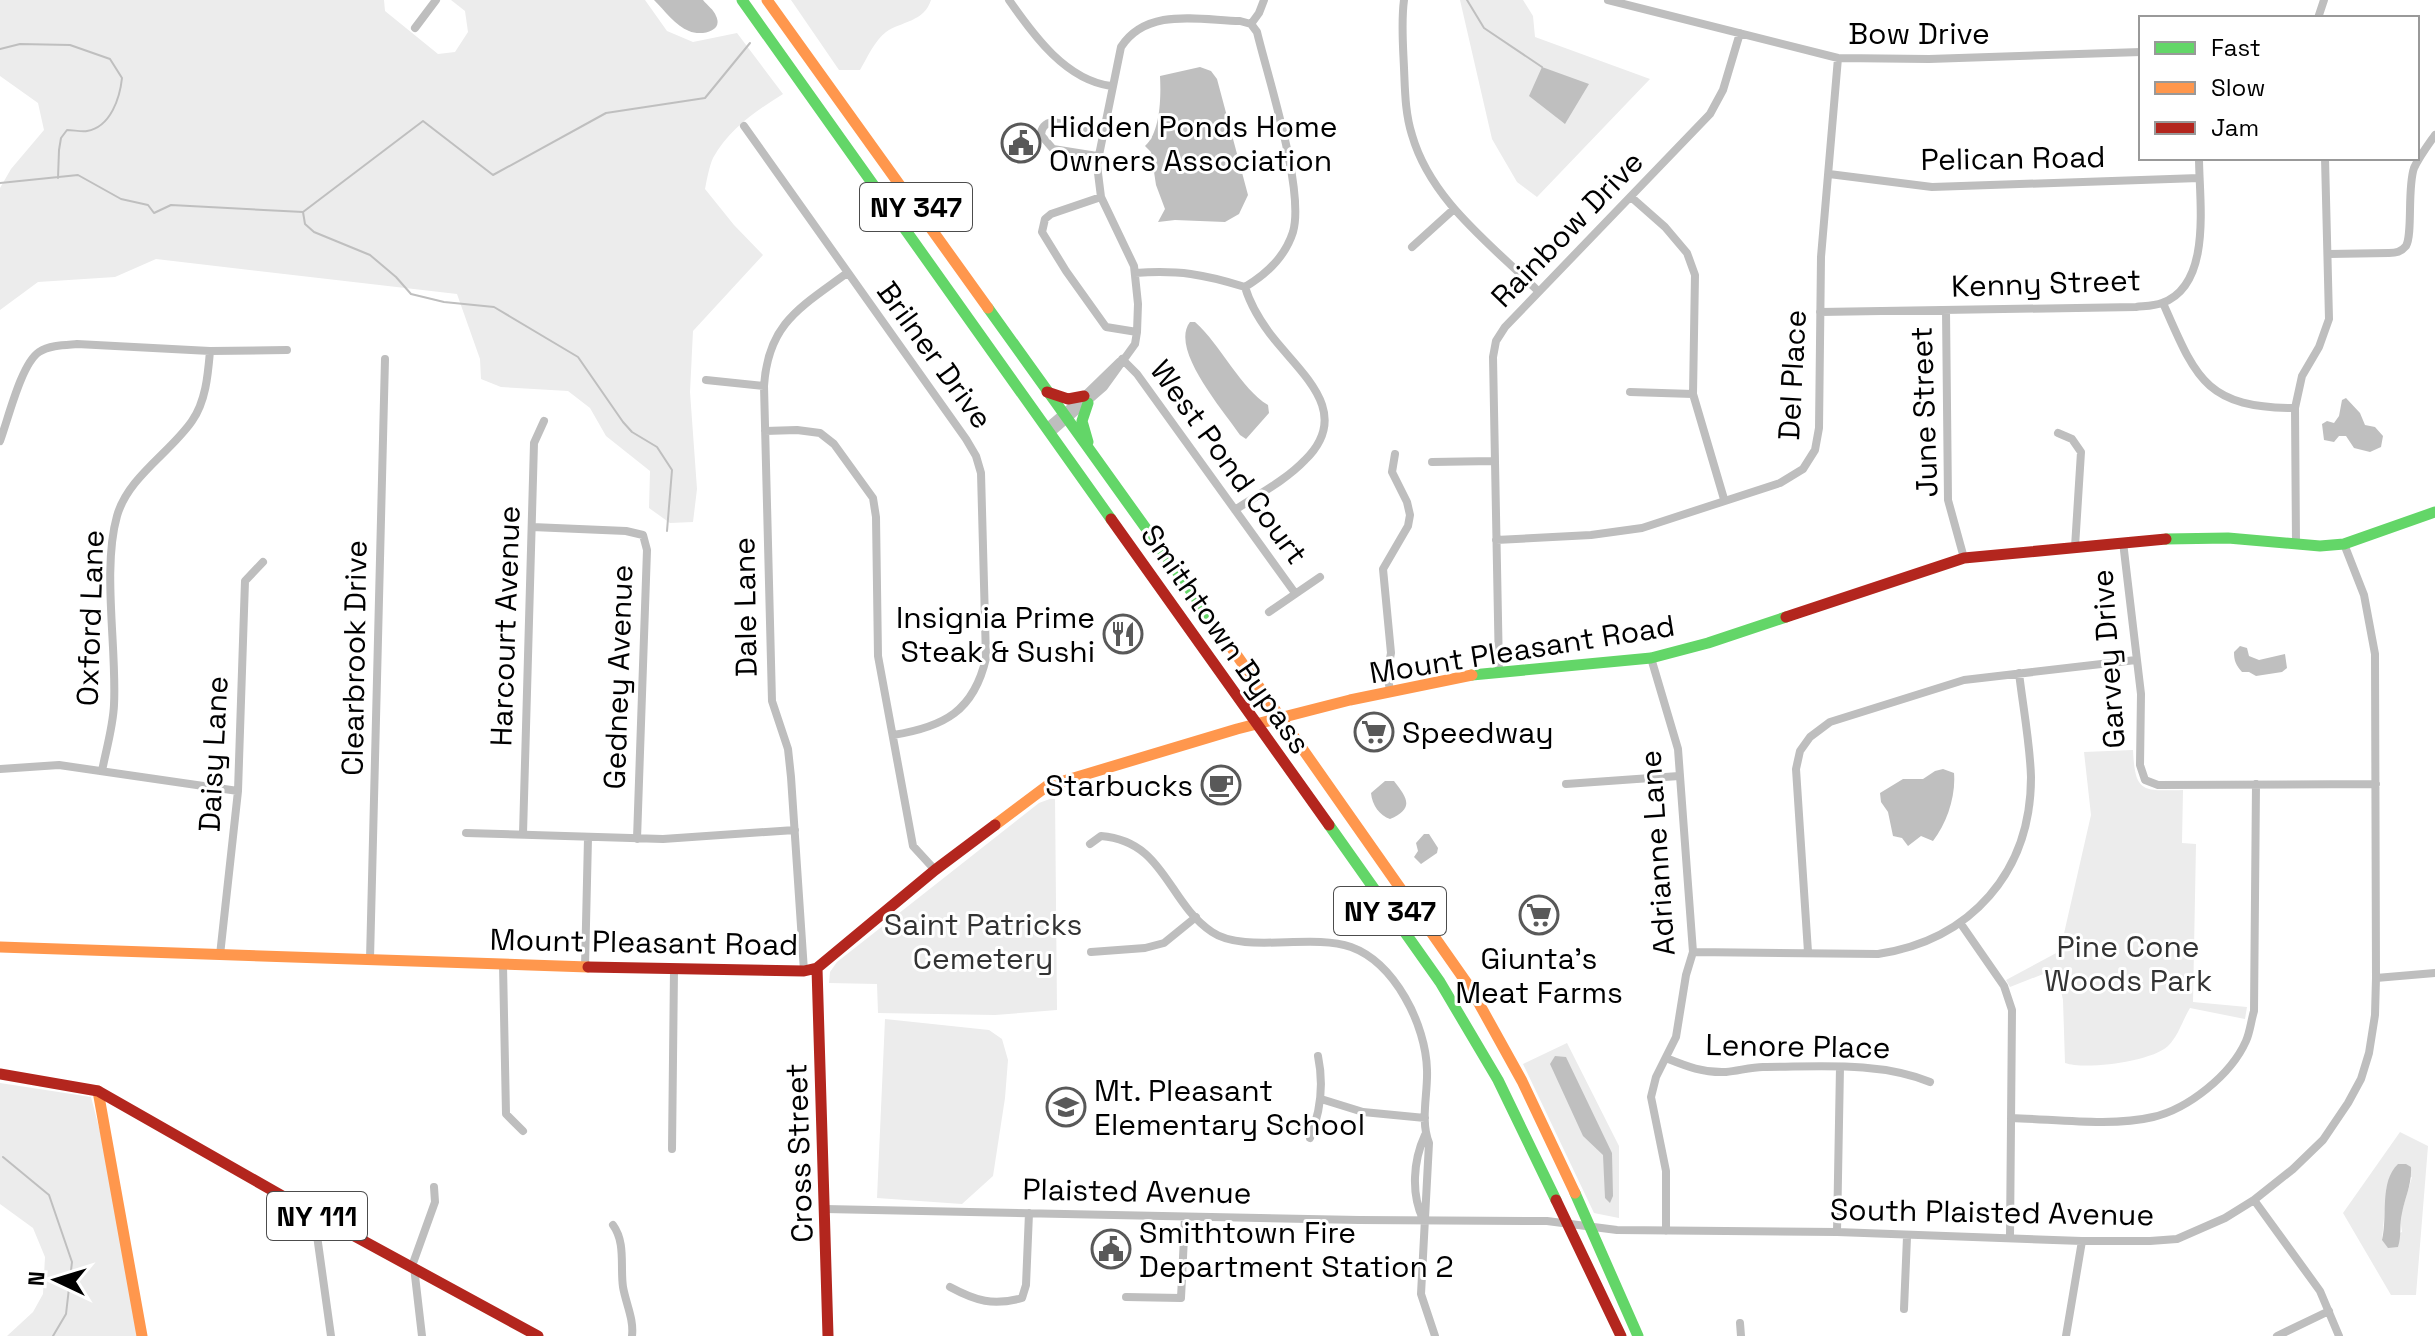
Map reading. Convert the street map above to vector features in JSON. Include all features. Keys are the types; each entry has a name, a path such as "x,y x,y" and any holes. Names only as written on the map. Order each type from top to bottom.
{"main road":[{"name":"Smithtown Bypass","path":"742,0 1455,1006 1491,1067 1621,1336"},
{"name":"Smithtown Bypass","path":"767,0 1281,717 1471,989 1522,1081 1638,1336"},
{"path":"1047,392 1086,400 1082,421 1094,458"},
{"name":"Mount Pleasant Road","path":"0,947 503,965 810,969 1047,786 1257,723 1390,690 1499,671 1651,658 1708,643 1964,558 2184,537 2344,544 2435,512"},
{"name":"Cross Street","path":"810,969 825,1209 828,1336"},
{"name":"NY 111","path":"0,1074 98,1091 538,1336"},
{"path":"98,1091 142,1336"}],"street":[{"path":"415,28 436,0"},
{"path":"1009,0 1040,41 1074,72 1111,86"},
{"path":"1251,24 1264,0"},
{"path":"1404,0 1406,106 1412,136 1437,189 1538,291"},
{"name":"Bow Drive","path":"1608,0 1838,58 1929,59 2139,52"},
{"path":"1049,430 1086,400 1135,344 1139,320 1135,273 1101,197 1097,156 1121,47 1129,36 1149,22 1163,18 1251,24 1257,32 1294,184 1293,230 1284,253 1257,280 1245,287 1194,273 1135,273"},
{"name":"Rainbow Drive","path":"1499,671 1493,357 1496,341 1538,291 1710,114 1723,90 1740,33"},
{"name":"Del Place","path":"1496,540 1616,533 1642,528 1780,483 1803,469 1815,450 1819,428 1821,257 1838,58"},
{"path":"1097,156 1053,149 1041,131 1053,122 1102,132"},
{"name":"Brilner Drive","path":"744,126 976,456 983,488 986,658 982,678 973,695 942,723 893,735"},
{"path":"2329,254 2389,253 2405,248 2414,168 2435,135"},
{"name":"Kenny Street","path":"1820,312 2136,307 2163,303 2181,289 2195,269 2200,247 2199,160"},
{"path":"2296,544 2295,408 2302,376 2319,347 2329,319 2325,160"},
{"name":"Pelican Road","path":"1829,174 1932,187 2199,178"},
{"path":"1101,197 1051,214 1045,219 1042,232 1106,327 1137,332"},
{"path":"1631,197 1665,227 1687,253 1695,275 1693,394 1724,499"},
{"path":"1412,247 1454,209"},
{"name":"Dale Lane","path":"810,969 788,749 772,701 764,386 765,368 779,330 798,309 847,273"},
{"path":"1235,510 1285,476 1312,452 1323,428 1324,413 1313,383 1261,321 1245,287"},
{"path":"2163,303 2198,375 2217,393 2240,403 2264,408 2295,408"},
{"name":"June Street","path":"1946,311 1948,500 1964,558"},
{"path":"0,441 27,368 38,352 58,345 210,351 287,350"},
{"name":"Oxford Lane","path":"102,771 114,707 112,547 118,513 128,495 193,420 204,395 210,351"},
{"name":"Clearbrook Drive","path":"370,959 385,359"},
{"name":"West Pond Court","path":"1122,359 1137,374 1295,593"},
{"path":"706,380 764,386"},
{"path":"1630,392 1693,394"},
{"name":"Harcourt Avenue","path":"523,834 534,443 544,421"},
{"path":"765,431 820,433 834,444 873,498 878,656 913,846 935,870"},
{"path":"2058,433 2072,439 2081,452 2075,547"},
{"path":"1390,690 1387,674 1391,653 1383,569 1408,526 1410,515 1392,472 1395,454"},
{"path":"1432,462 1494,461"},
{"name":"Gedney Avenue","path":"532,527 626,531 643,535 647,550 637,839"},
{"name":"Garvey Drive","path":"2123,542 2141,694 2140,765 2145,780 2158,785 2376,784"},
{"name":"South Plaisted Avenue","path":"1591,1227 2082,1241 2177,1239 2225,1218 2293,1169 2323,1140 2361,1079 2375,1015 2375,654 2364,595 2344,544"},
{"name":"Daisy Lane","path":"220,955 238,791 245,581 263,562"},
{"name":"West Pond Court","path":"1269,612 1320,577"},
{"name":"Adrianne Lane","path":"1651,658 1678,749 1693,952 1676,1037 1656,1077 1651,1097 1666,1171 1666,1231"},
{"path":"1808,952 1796,769 1800,751 1810,737 1830,722 1964,680 2136,660"},
{"path":"1693,952 1878,954 1906,950 1961,924 1986,901 2003,877 2019,843 2027,814 2031,777 2019,673"},
{"path":"0,769 59,765 238,791"},
{"path":"1566,784 1679,776"},
{"path":"2011,1118 2125,1121 2155,1117 2177,1108 2208,1087 2230,1066 2246,1041 2254,1011 2256,784"},
{"path":"466,833 663,839 795,830"},
{"path":"1090,844 1101,836 1118,837 1149,855 1196,917 1214,933 1231,940 1324,941 1364,951 1376,960 1404,997 1420,1026 1427,1072 1425,1135 1417,1159 1415,1202 1424,1220"},
{"path":"585,967 588,838"},
{"path":"1091,952 1145,948 1164,943 1196,917"},
{"path":"1961,924 2009,996 2012,1010 2010,1237"},
{"path":"503,965 506,1114 523,1131"},
{"path":"672,1149 674,969"},
{"path":"2376,978 2435,973"},
{"path":"1310,1138 1321,1099 1322,1074 1318,1056"},
{"name":"Lenore Place","path":"1666,1058 1697,1071 1725,1072 1760,1067 1868,1067 1909,1073 1930,1082"},
{"path":"1837,1232 1840,1067"},
{"path":"1321,1099 1363,1112 1425,1118"},
{"path":"1425,1135 1429,1143 1421,1294 1435,1336"},
{"path":"1416,1184 1427,1185"},
{"path":"422,1336 413,1267 435,1202 434,1187"},
{"path":"2254,1200 2313,1281 2339,1336"},
{"name":"Plaisted Avenue","path":"825,1209 1547,1221 1591,1227"},
{"path":"950,1287 976,1301 1007,1302 1022,1298 1026,1285 1029,1213"},
{"path":"314,1214 331,1336"},
{"path":"1126,1297 1181,1298 1185,1217"},
{"path":"613,1225 621,1244 623,1285 632,1319 632,1336"},
{"path":"1904,1309 1907,1237"},
{"path":"2066,1336 2082,1241"},
{"path":"2277,1336 2329,1311"},
{"path":"511,1321 513,1336"},
{"path":"1740,1323 1741,1336"}],"green space":[{"path":"0,0 384,0 385,11 438,54 455,52 468,32 465,11 451,0 645,0 667,31 693,42 737,33 783,94 735,129 713,158 707,177 705,189 763,255 693,331 690,392 697,489 693,522 670,523 649,508 650,471 606,436 590,408 568,391 501,387 481,379 480,359 457,294 156,259 115,277 38,282 0,310 0,188 11,169 44,130 38,103 0,76"},
{"path":"791,0 931,0 918,17 882,35 860,70 839,70"},
{"path":"1460,0 1523,0 1533,16 1535,37 1650,79 1537,197 1517,182 1492,139"},
{"name":"Pine Cone Woods Park","path":"2133,750 2136,775 2143,786 2158,790 2183,790 2182,843 2196,844 2193,1002 2247,1007 2245,1019 2190,1008 2175,1037 2160,1052 2118,1063 2074,1065 2065,1063 2063,1000 2056,969 2010,987 2006,980 2060,951 2091,815 2084,752"},
{"name":"Saint Patricks Cemetery","path":"1055,797 1057,1010 995,1015 878,1013 877,984 829,983 830,972 837,962 1039,803"},
{"path":"885,1019 989,1030 1002,1039 1008,1060 993,1176 962,1204 877,1198"},
{"path":"1567,1043 1619,1146 1619,1218 1594,1213 1523,1064"},
{"path":"0,1083 91,1097 104,1147 137,1336 7,1336 33,1312 43,1294 45,1257 33,1228 0,1204"},
{"path":"2400,1132 2428,1146 2416,1295 2391,1295 2343,1213","holes":["2412,1177 2400,1218 2402,1232 2382,1240 2387,1186"]}],"shaded area":[{"path":"654,0 703,0 715,14 717,26 704,33 684,29"},
{"path":"1200,67 1211,71 1217,79 1248,195 1239,214 1225,222 1158,222 1165,209 1156,185 1151,152 1145,146 1157,123 1160,76"},
{"path":"1542,67 1589,84 1565,124 1529,96"},
{"path":"1190,322 1195,322 1249,389 1268,405 1269,413 1246,439 1212,396 1192,363 1185,334"},
{"path":"2346,398 2360,413 2365,425 2375,427 2383,436 2381,447 2370,452 2354,448 2346,436 2339,436 2334,442 2324,440 2322,424 2327,421 2334,423 2339,416 2342,400"},
{"path":"2240,646 2247,648 2249,656 2259,660 2285,654 2287,668 2282,672 2256,676 2242,672 2234,655"},
{"path":"1943,769 1954,773 1954,791 1946,818 1933,841 1921,836 1908,846 1902,838 1893,836 1880,793 1903,779 1923,779"},
{"path":"1385,781 1394,781 1406,802 1403,811 1390,819 1377,809 1371,793"},
{"path":"1424,834 1429,834 1438,848 1437,853 1421,864 1414,857 1418,851 1416,843"},
{"path":"1555,1056 1566,1057 1612,1153 1613,1196 1610,1203 1605,1198 1603,1155 1583,1136 1550,1064"},
{"path":"2398,1164 2411,1167 2410,1179 2398,1247 2388,1248 2382,1240 2386,1190 2392,1171"}],"waterway":[{"path":"1467,0 1484,28 1542,67"},
{"path":"0,183 78,175 121,199 148,205 154,213 171,205 303,212 423,121 493,175 606,113 705,98 750,43"},
{"path":"0,49 20,44 70,45 110,59 122,78 113,110 102,124 87,131 67,130 61,138 58,178"},
{"path":"303,212 305,224 314,232 370,255 411,294 444,302 494,307 578,357 623,422 632,432 657,447 672,470 667,531"},
{"path":"3,1157 49,1195 72,1262 66,1314 53,1336"}],"traffic: fast":[{"path":"742,0 1111,519"},
{"path":"988,308 1231,647"},
{"path":"1088,403 1082,421 1088,442"},
{"path":"2166,539 2228,538 2320,546 2344,544 2435,512"},
{"path":"1472,675 1651,658 1786,617"},
{"path":"1329,825 1440,982 1498,1080 1556,1200"},
{"path":"1575,1193 1638,1336"}],"traffic: slow":[{"path":"767,0 988,308"},
{"path":"1231,647 1471,989 1522,1081 1575,1193"},
{"path":"995,825 1047,786 1237,729 1350,700 1472,675"},
{"path":"0,947 588,967"},
{"path":"98,1091 142,1336"}],"traffic: jam":[{"path":"1047,392 1068,399 1084,396"},
{"path":"1111,519 1329,825"},
{"path":"1786,617 1964,558 2166,539"},
{"path":"588,967 804,971 817,968 935,870 995,825"},
{"path":"817,968 828,1336"},
{"path":"0,1074 98,1091 538,1336"},
{"path":"1556,1200 1621,1336"}],"place":[{"name":"Hidden Ponds Home Owners Association","path":"1021,143"},
{"name":"Insignia Prime Steak & Sushi","path":"1123,634"},
{"name":"Speedway","path":"1374,732"},
{"name":"Starbucks","path":"1221,785"},
{"name":"Giunta's Meat Farms","path":"1539,915"},
{"name":"Mt. Pleasant Elementary School","path":"1066,1107"},
{"name":"Smithtown Fire Department Station 2","path":"1111,1249"}]}
